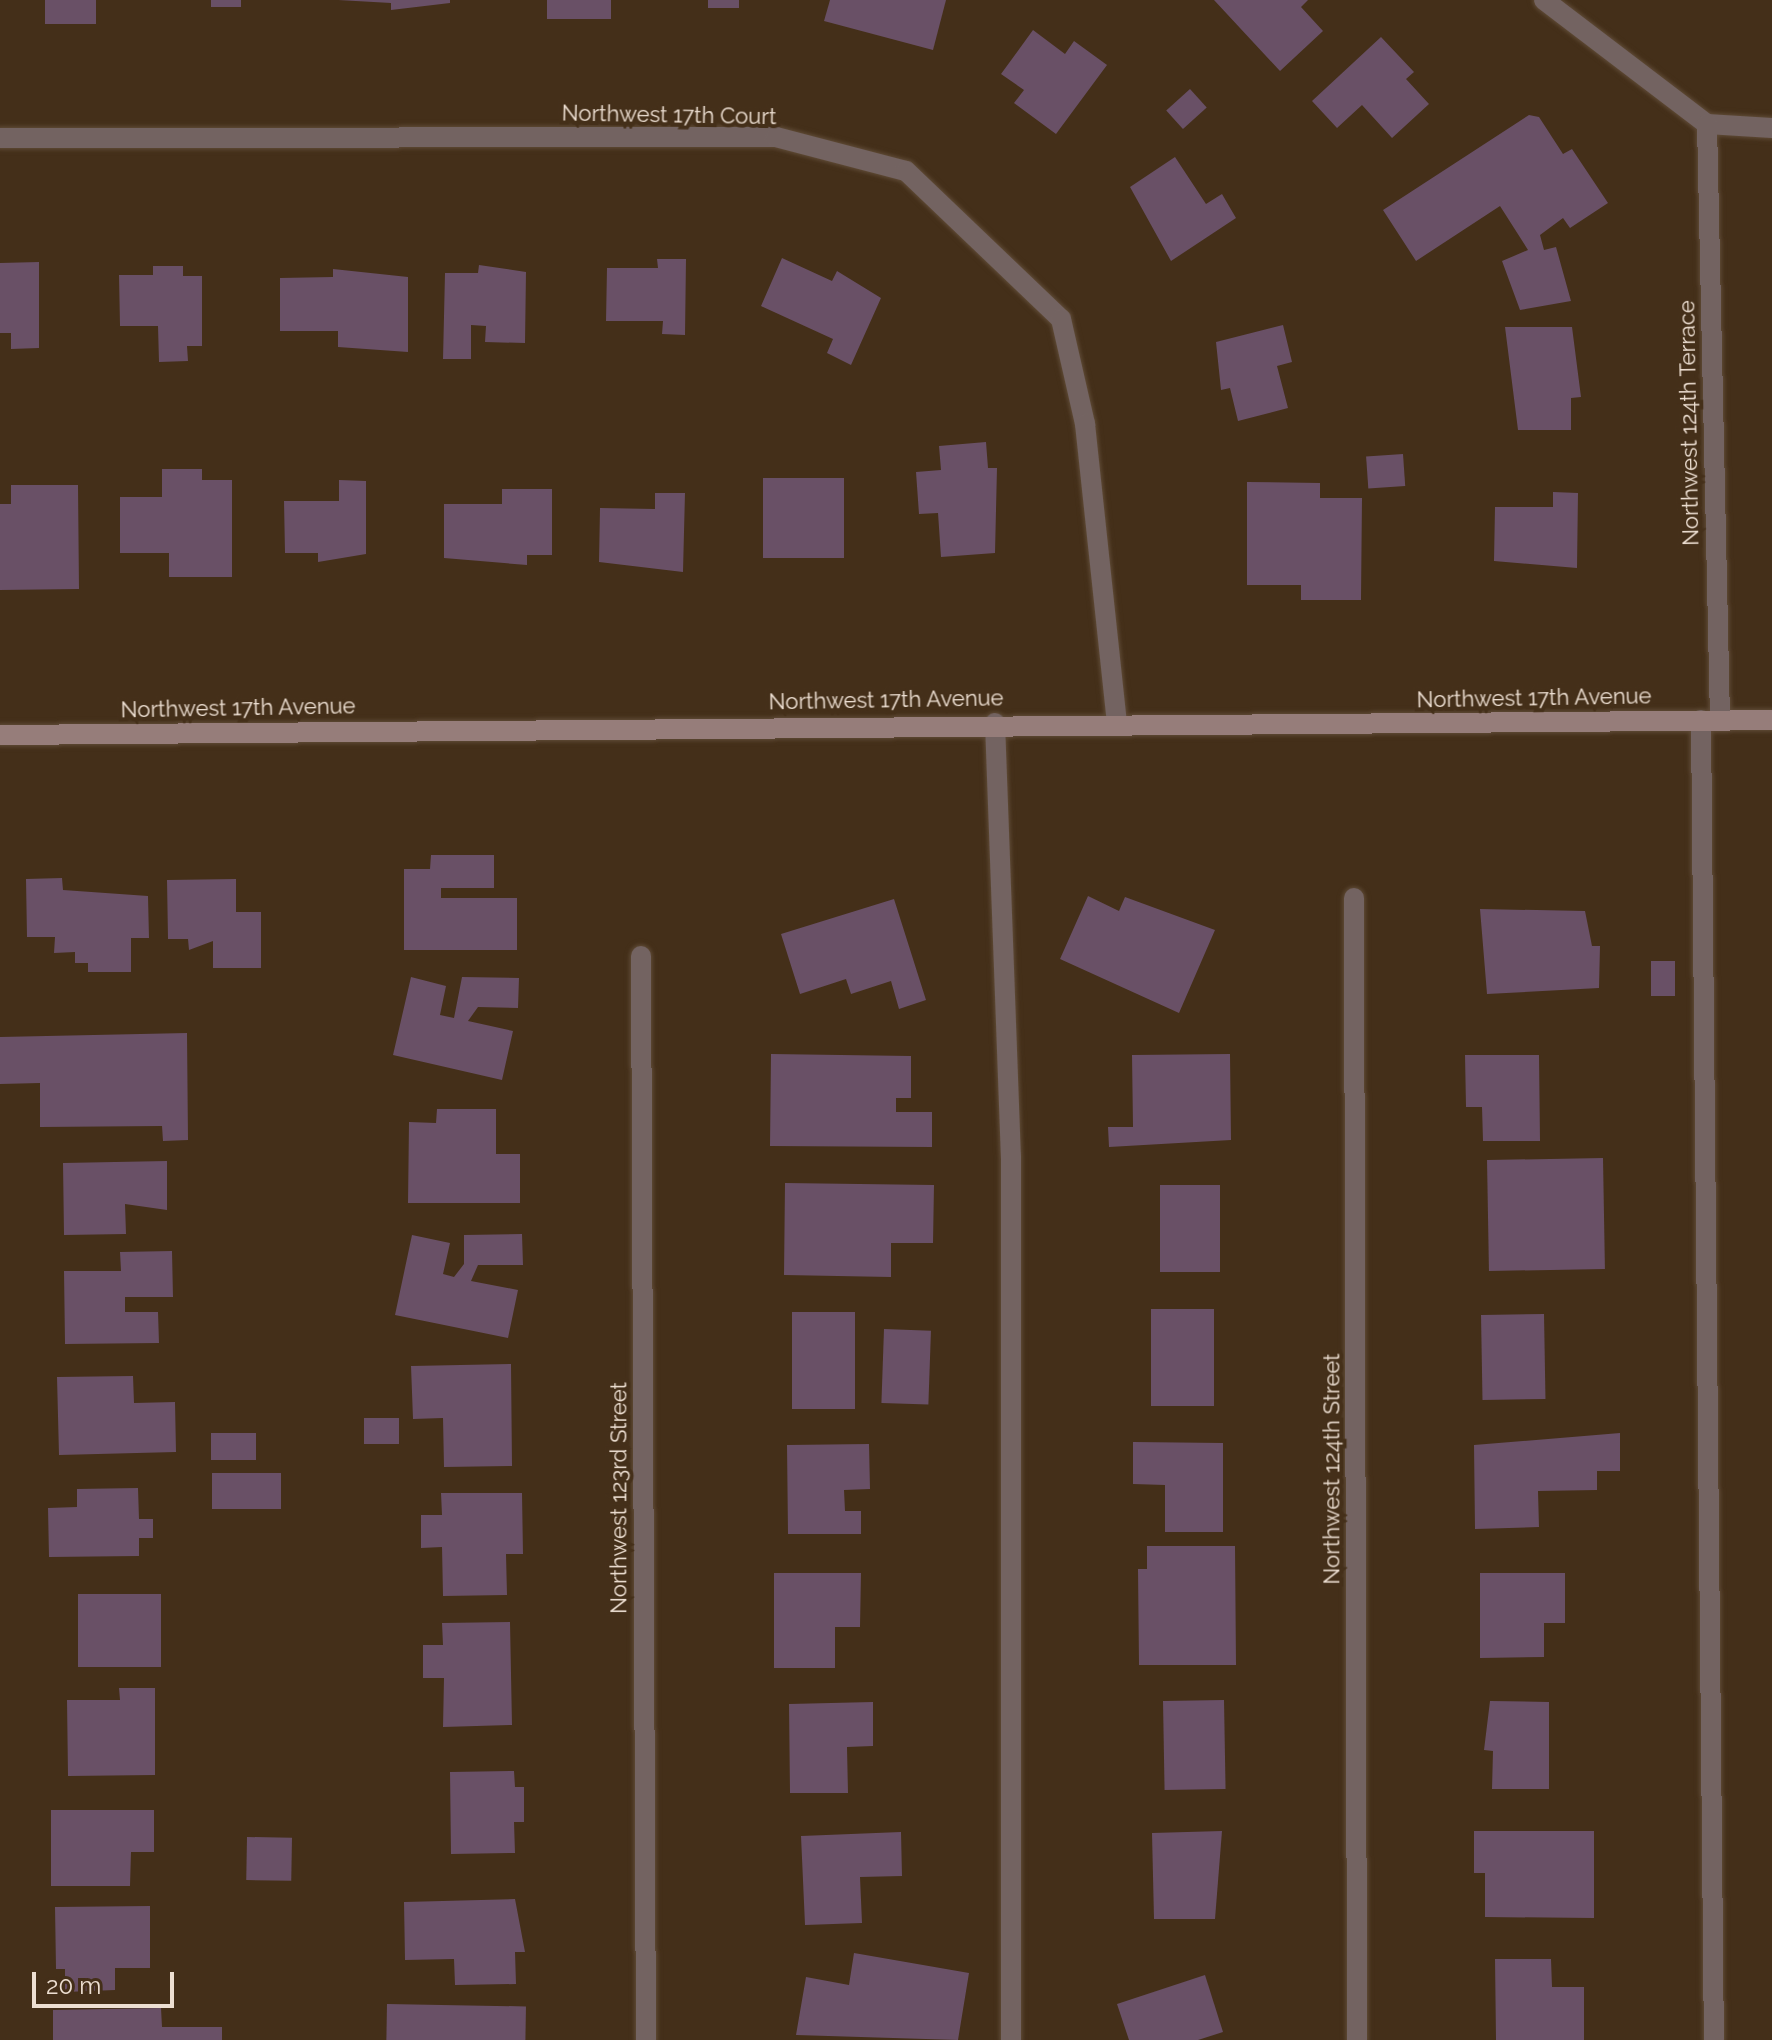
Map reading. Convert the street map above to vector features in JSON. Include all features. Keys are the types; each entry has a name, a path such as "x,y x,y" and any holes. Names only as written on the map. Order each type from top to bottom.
{"main road":[{"name":"Northwest 17th Avenue","path":"0,735 1117,721 1772,720"}],"street":[{"path":"1544,0 1707,124 1772,128"},
{"name":"Northwest 124th Terrace","path":"1707,124 1714,2040"},
{"name":"Northwest 17th Court","path":"0,138 776,137 906,171 1061,319 1085,424 1117,721"},
{"path":"995,723 1011,1156 1011,2040"},
{"name":"Northwest 124th Street","path":"1354,898 1357,2040"},
{"name":"Northwest 123rd Street","path":"641,956 646,2040"}],"building":[{"path":"45,0 96,0 96,24 45,24"},
{"path":"211,0 241,0 241,7 211,7"},
{"path":"338,0 450,0 450,3 391,10 391,3"},
{"path":"547,0 611,0 611,19 547,19"},
{"path":"708,0 739,0 739,8 708,8"},
{"path":"830,0 946,0 933,50 824,21"},
{"path":"1214,0 1308,0 1301,7 1323,31 1280,71"},
{"path":"1033,30 1065,54 1074,41 1107,65 1056,134 1014,103 1024,90 1001,74"},
{"path":"1381,37 1414,72 1406,79 1429,104 1392,138 1362,105 1337,128 1312,101"},
{"path":"1190,89 1207,108 1183,129 1166,110"},
{"path":"1529,115 1539,117 1563,154 1572,149 1608,203 1570,228 1563,218 1540,235 1544,250 1556,247 1571,301 1520,310 1502,261 1528,250 1500,206 1416,261 1383,210"},
{"path":"1175,157 1206,204 1222,194 1236,218 1171,261 1130,187"},
{"path":"782,258 832,281 837,271 881,298 851,365 827,353 833,339 761,306"},
{"path":"657,259 686,259 685,335 662,334 663,321 606,321 607,268 658,268"},
{"path":"39,262 39,348 11,349 11,333 0,333 0,263"},
{"path":"479,265 526,272 525,343 485,342 486,326 471,325 471,359 443,359 445,273 478,273"},
{"path":"153,266 183,266 183,276 202,276 202,346 187,346 188,361 159,362 158,326 120,326 119,275 153,275"},
{"path":"333,269 408,277 408,352 338,347 338,331 280,331 280,278 333,277"},
{"path":"1283,325 1292,362 1277,366 1288,408 1238,421 1230,388 1221,390 1216,342"},
{"path":"1505,327 1572,327 1581,397 1571,398 1571,430 1518,430"},
{"path":"986,442 988,468 997,468 995,553 941,557 938,513 919,514 916,472 941,470 939,446"},
{"path":"1403,454 1405,486 1368,489 1366,457"},
{"path":"162,469 202,469 202,480 232,480 232,577 169,577 169,553 120,553 120,497 162,497"},
{"path":"763,478 844,478 844,558 763,558"},
{"path":"339,480 366,481 366,554 318,562 318,553 285,553 284,501 339,501"},
{"path":"1247,482 1320,483 1320,498 1362,498 1361,600 1301,600 1301,585 1247,585"},
{"path":"11,485 78,485 79,589 0,590 0,504 11,504"},
{"path":"502,489 552,489 552,555 527,555 527,565 444,558 444,504 502,504"},
{"path":"1553,492 1578,493 1577,568 1494,561 1495,507 1553,507"},
{"path":"655,493 685,493 683,572 599,562 600,508 655,509"},
{"path":"431,855 494,855 494,888 441,888 441,898 517,898 517,950 404,950 404,869 430,869"},
{"path":"62,878 63,890 148,896 149,938 131,938 131,972 88,972 88,963 75,963 75,952 54,953 55,937 27,937 26,879"},
{"path":"236,879 236,912 261,912 261,968 213,968 213,941 189,950 188,939 168,939 167,880"},
{"path":"1088,896 1119,911 1125,897 1215,930 1179,1013 1060,959"},
{"path":"894,899 926,1000 899,1009 891,981 851,994 846,979 800,994 781,934"},
{"path":"1480,909 1585,911 1592,946 1600,946 1599,988 1487,994"},
{"path":"1651,961 1675,961 1675,996 1651,996"},
{"path":"411,977 446,986 440,1015 454,1018 462,977 519,978 518,1008 478,1007 468,1021 513,1031 502,1080 393,1055"},
{"path":"187,1033 188,1140 163,1141 162,1126 40,1127 40,1083 0,1084 0,1037"},
{"path":"771,1054 911,1056 911,1098 896,1098 896,1112 932,1112 932,1147 770,1146"},
{"path":"1230,1054 1231,1140 1109,1147 1108,1127 1133,1127 1132,1055"},
{"path":"1465,1055 1539,1055 1540,1141 1483,1141 1482,1107 1466,1107"},
{"path":"437,1109 496,1109 496,1154 520,1154 520,1203 408,1203 409,1122 436,1123"},
{"path":"1603,1158 1605,1269 1489,1271 1487,1160"},
{"path":"167,1161 167,1210 125,1204 126,1234 64,1235 63,1163"},
{"path":"785,1183 934,1185 933,1243 891,1243 891,1277 784,1275"},
{"path":"1160,1185 1220,1185 1220,1272 1160,1272"},
{"path":"522,1234 523,1265 478,1265 471,1281 518,1290 508,1338 395,1315 412,1235 450,1243 443,1274 454,1277 464,1264 464,1235"},
{"path":"172,1251 173,1297 125,1297 125,1312 158,1312 159,1343 65,1344 64,1271 121,1271 120,1252"},
{"path":"1151,1309 1214,1309 1214,1406 1151,1406"},
{"path":"792,1312 855,1312 855,1409 792,1409"},
{"path":"1544,1314 1545,1399 1482,1400 1481,1315"},
{"path":"884,1329 931,1331 928,1405 881,1403"},
{"path":"511,1364 512,1466 444,1467 443,1418 413,1419 411,1366"},
{"path":"133,1376 134,1403 175,1402 176,1452 59,1455 57,1377"},
{"path":"364,1418 399,1418 399,1444 364,1444"},
{"path":"211,1433 256,1433 256,1460 211,1460"},
{"path":"1620,1433 1620,1471 1597,1471 1597,1490 1538,1491 1539,1527 1475,1529 1474,1445"},
{"path":"1133,1442 1223,1443 1223,1532 1165,1532 1165,1485 1133,1484"},
{"path":"869,1444 870,1489 844,1490 845,1511 861,1511 861,1534 788,1534 787,1445"},
{"path":"212,1473 281,1473 281,1509 212,1509"},
{"path":"138,1488 139,1519 153,1519 153,1538 139,1538 139,1556 49,1557 48,1508 77,1507 77,1489"},
{"path":"441,1493 522,1493 523,1554 506,1554 507,1595 443,1596 442,1547 421,1548 421,1515 442,1515"},
{"path":"1147,1546 1235,1546 1236,1665 1139,1665 1138,1569 1147,1569"},
{"path":"774,1573 861,1573 860,1627 835,1627 835,1668 774,1668"},
{"path":"1480,1573 1565,1573 1565,1623 1544,1623 1544,1657 1480,1658"},
{"path":"78,1594 161,1594 161,1667 78,1667"},
{"path":"510,1622 512,1725 443,1727 444,1678 423,1678 423,1645 443,1645 442,1623"},
{"path":"119,1688 155,1688 155,1775 68,1776 67,1700 120,1700"},
{"path":"1224,1700 1226,1789 1165,1790 1163,1701"},
{"path":"1490,1701 1549,1702 1549,1789 1492,1789 1493,1751 1484,1750"},
{"path":"873,1702 873,1746 847,1747 848,1793 790,1793 789,1704"},
{"path":"514,1771 515,1787 524,1787 524,1822 514,1822 515,1853 451,1854 450,1772"},
{"path":"51,1810 154,1810 154,1852 131,1852 130,1886 51,1886"},
{"path":"1222,1831 1215,1919 1154,1919 1152,1833"},
{"path":"1474,1831 1594,1831 1594,1918 1485,1917 1485,1873 1474,1873"},
{"path":"901,1832 902,1876 860,1877 862,1923 805,1925 801,1836"},
{"path":"247,1837 292,1838 291,1881 246,1880"},
{"path":"515,1899 525,1952 515,1952 516,1984 455,1985 454,1959 405,1960 404,1902"},
{"path":"150,1906 150,1968 115,1968 115,1990 65,1992 65,1969 56,1969 55,1907"},
{"path":"854,1953 969,1973 958,2040 796,2035 806,1977 849,1985"},
{"path":"1495,1959 1551,1959 1552,1987 1584,1987 1584,2040 1496,2040"},
{"path":"1205,1975 1223,2032 1198,2040 1129,2040 1117,2004"},
{"path":"387,2004 526,2006 525,2040 386,2040"},
{"path":"161,2008 162,2027 222,2027 222,2040 53,2040 53,2010"}]}
